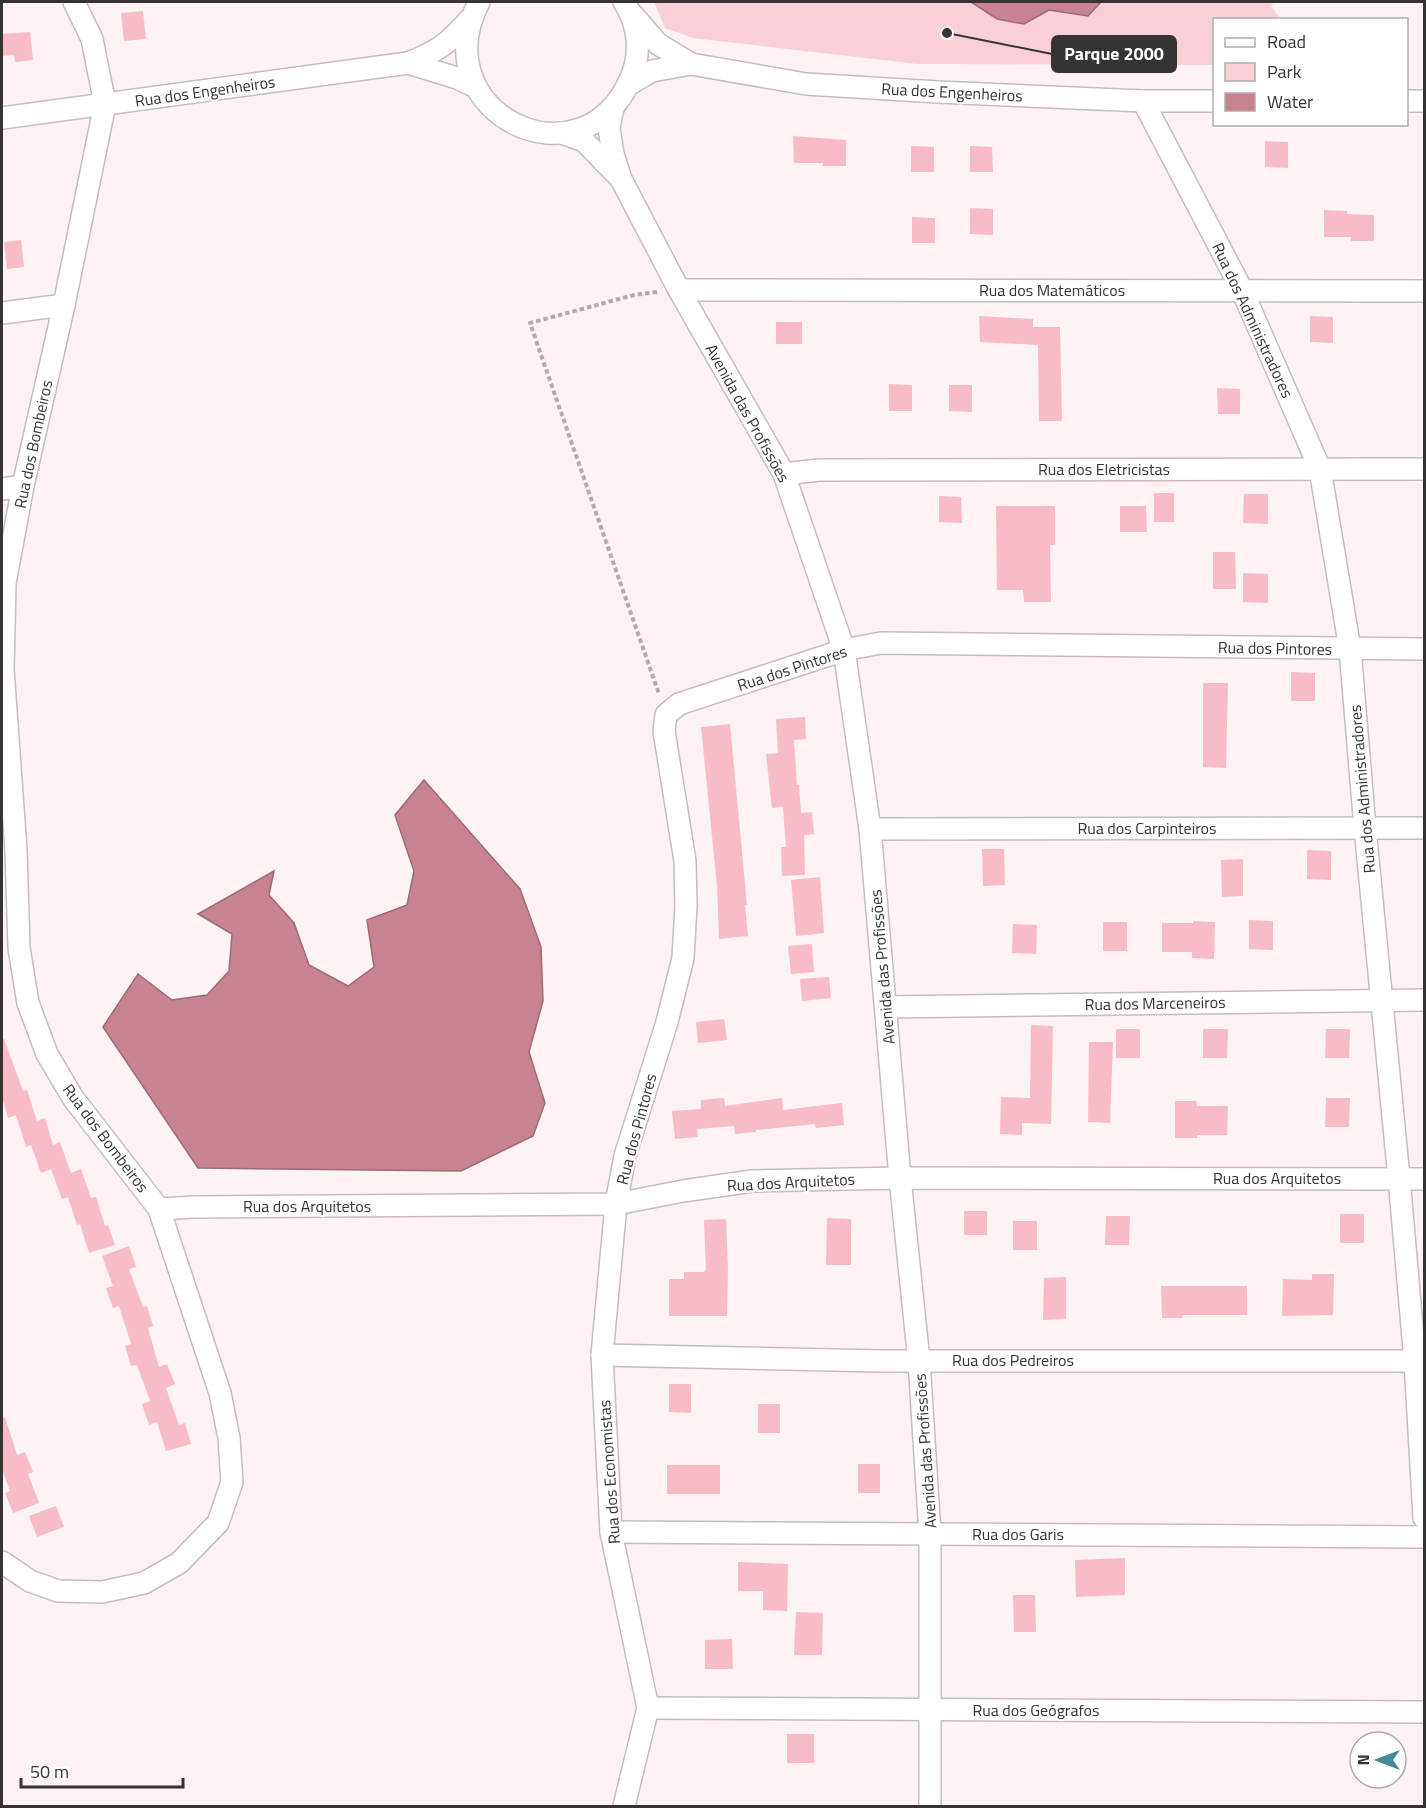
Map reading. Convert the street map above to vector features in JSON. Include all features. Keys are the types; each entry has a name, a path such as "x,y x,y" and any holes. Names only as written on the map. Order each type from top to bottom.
{"street":[{"name":"Rua dos Bombeiros","path":"2,1562 30,1581 58,1591 102,1592 144,1583 179,1563 218,1523 232,1482 229,1438 220,1393 159,1209 73,1098 47,1054 28,1003 19,948 9,851 2,669 5,583 23,486 64,305 105,104 92,39 74,2"},
{"name":"Rua dos Engenheiros","path":"628,7 658,44 691,64"},
{"path":"475,9 466,40 468,64 476,87 491,108 512,124 537,132 562,133 581,129 598,120 613,108 628,85 635,69 638,41 628,7"},
{"name":"Rua dos Engenheiros","path":"2,118 408,63 432,54 453,39 475,9"},
{"name":"Rua dos Engenheiros","path":"408,63 457,78 476,87"},
{"name":"Rua dos Engenheiros","path":"628,85 652,71 691,64 806,84 1143,101 1213,101"},
{"name":"Rua dos Administradores","path":"1143,101 1242,290 1320,469 1350,649 1381,1000 1420,1361 1425,1518"},
{"path":"1408,101 1425,101"},
{"path":"613,108 609,128 621,180"},
{"path":"562,133 584,141 621,180"},
{"name":"Avenida das Profissões","path":"621,180 679,290 784,474 844,650 870,829 900,1178 919,1361 930,1534 930,1806"},
{"name":"Rua dos Matemáticos","path":"679,290 1425,291"},
{"path":"2,313 64,305"},
{"name":"Rua dos Eletricistas","path":"784,474 819,470 1425,469"},
{"path":"2,489 23,486"},
{"name":"Rua dos Pintores","path":"616,1204 625,1156 667,1022 683,958 686,906 685,861 664,731 666,715 679,704 844,650 881,643 1425,649"},
{"name":"Rua dos Carpinteiros","path":"870,829 1425,828"},
{"name":"Rua dos Marceneiros","path":"886,1006 1425,1000"},
{"name":"Rua dos Arquitetos","path":"159,1209 616,1204 752,1181 900,1178 1425,1179"},
{"name":"Rua dos Economistas","path":"616,1204 602,1355 611,1532 648,1708 624,1806"},
{"name":"Rua dos Pedreiros","path":"602,1355 919,1361 1420,1361"},
{"name":"Rua dos Garis","path":"611,1532 1425,1537"},
{"name":"Rua dos Geógrafos","path":"648,1708 1425,1712"}],"path":[{"path":"666,715 530,323 634,295 679,290"}],"green space":[{"path":"654,2 1274,2 1271,6 1280,18 1213,18 1213,65 917,64 693,38 665,28"}],"water":[{"path":"971,2 1101,2 1088,16 1049,10 1024,24 997,19"},
{"path":"424,780 520,889 541,947 543,1001 529,1052 545,1103 533,1136 461,1171 198,1168 103,1027 138,974 172,1000 207,995 229,971 232,934 198,914 274,871 269,895 294,923 309,965 348,986 374,967 367,920 407,905 414,871 395,815"}],"building":[{"path":"143,11 146,39 124,41 121,13"},
{"path":"30,32 33,60 15,62 14,55 2,56 2,34"},
{"path":"793,136 846,140 846,166 794,163"},
{"path":"1265,141 1288,142 1288,168 1265,167"},
{"path":"911,146 934,147 934,172 911,172"},
{"path":"970,146 992,147 993,172 970,172"},
{"path":"970,208 993,209 993,235 970,234"},
{"path":"1324,210 1374,215 1374,241 1351,241 1351,237 1324,237"},
{"path":"912,217 935,218 935,243 912,243"},
{"path":"21,240 24,267 7,269 4,242"},
{"path":"979,316 1033,319 1033,327 1060,327 1062,421 1039,421 1038,345 980,342"},
{"path":"1310,316 1333,317 1333,343 1310,342"},
{"path":"776,322 802,322 802,344 776,344"},
{"path":"889,384 912,385 912,411 889,411"},
{"path":"949,385 972,385 972,412 949,411"},
{"path":"1217,388 1240,389 1240,414 1218,414"},
{"path":"1154,493 1174,493 1174,522 1154,522"},
{"path":"1244,494 1268,494 1268,524 1243,523"},
{"path":"939,496 961,497 962,523 939,522"},
{"path":"996,506 1055,506 1055,545 1050,545 1051,602 1024,602 1023,590 997,590"},
{"path":"1120,506 1146,506 1147,532 1120,532"},
{"path":"1213,552 1235,552 1236,589 1213,589"},
{"path":"1243,573 1268,574 1268,603 1243,602"},
{"path":"1291,672 1315,673 1315,701 1291,701"},
{"path":"1203,683 1228,683 1226,768 1203,767"},
{"path":"805,717 806,739 794,740 797,785 799,785 801,813 812,812 814,834 804,835 805,875 782,876 781,847 786,847 783,807 772,808 766,754 778,753 776,719"},
{"path":"730,724 748,936 719,939 717,886 701,727"},
{"path":"982,849 1004,849 1005,885 983,886"},
{"path":"1307,850 1331,851 1331,880 1307,879"},
{"path":"1243,859 1243,896 1222,897 1221,860"},
{"path":"820,877 824,933 796,936 791,880"},
{"path":"1249,920 1273,921 1273,950 1249,949"},
{"path":"1193,921 1215,922 1214,959 1192,958 1192,952 1162,952 1162,923 1193,923"},
{"path":"1103,922 1127,922 1127,951 1103,951"},
{"path":"1013,924 1037,925 1036,954 1012,953"},
{"path":"812,944 814,972 791,974 788,946"},
{"path":"829,977 831,998 802,1001 800,979"},
{"path":"724,1019 727,1040 698,1043 696,1022"},
{"path":"1031,1025 1053,1026 1051,1124 1022,1123 1022,1135 1000,1134 1001,1097 1030,1098"},
{"path":"1116,1029 1140,1029 1140,1058 1116,1058"},
{"path":"1203,1029 1228,1029 1227,1058 1203,1058"},
{"path":"1326,1029 1350,1029 1349,1058 1325,1058"},
{"path":"2,1039 4,1039 23,1091 27,1090 37,1121 45,1118 53,1145 60,1142 71,1173 81,1169 91,1198 96,1197 105,1226 108,1225 115,1245 89,1253 68,1197 62,1199 51,1169 41,1173 31,1145 26,1147 16,1115 8,1118 2,1097"},
{"path":"1089,1042 1113,1042 1110,1123 1088,1122"},
{"path":"724,1098 725,1106 782,1098 783,1110 842,1103 844,1125 816,1128 815,1124 735,1134 734,1126 697,1129 698,1137 675,1139 672,1111 701,1109 701,1100"},
{"path":"1326,1098 1350,1098 1349,1127 1325,1127"},
{"path":"1175,1101 1196,1101 1197,1106 1228,1106 1227,1135 1175,1138"},
{"path":"964,1211 987,1211 987,1235 964,1235"},
{"path":"1340,1214 1364,1214 1364,1243 1340,1243"},
{"path":"1106,1216 1130,1216 1129,1245 1105,1245"},
{"path":"827,1218 851,1219 851,1265 826,1265"},
{"path":"726,1219 727,1316 669,1316 669,1279 684,1279 684,1272 704,1272 706,1269 704,1220"},
{"path":"1013,1221 1037,1221 1037,1250 1013,1250"},
{"path":"129,1246 136,1267 129,1269 143,1307 147,1306 153,1326 148,1328 159,1367 167,1364 175,1384 166,1388 179,1425 185,1423 191,1444 166,1451 157,1422 149,1425 142,1404 150,1401 137,1365 131,1366 125,1346 131,1344 119,1306 113,1308 106,1288 113,1286 102,1256"},
{"path":"1312,1274 1334,1274 1333,1315 1282,1316 1283,1279 1312,1280"},
{"path":"1066,1277 1066,1319 1043,1320 1044,1278"},
{"path":"1161,1286 1247,1286 1247,1315 1182,1315 1182,1318 1162,1318"},
{"path":"669,1384 691,1384 691,1413 669,1412"},
{"path":"758,1404 780,1404 780,1433 758,1433"},
{"path":"5,1417 17,1455 25,1452 33,1472 28,1474 39,1503 13,1513 5,1493 10,1491 2,1469 2,1418"},
{"path":"858,1464 880,1464 880,1493 858,1493"},
{"path":"667,1465 720,1465 720,1494 667,1494"},
{"path":"56,1506 64,1527 37,1537 29,1516"},
{"path":"1125,1558 1125,1595 1076,1597 1075,1560"},
{"path":"738,1562 788,1564 787,1611 763,1610 763,1591 738,1591"},
{"path":"1013,1595 1035,1595 1036,1632 1014,1632"},
{"path":"796,1612 823,1613 822,1655 794,1655"},
{"path":"732,1639 733,1669 705,1669 705,1640"},
{"path":"787,1734 814,1734 814,1763 787,1763"}],"place":[{"name":"Parque 2000","path":"947,33"}]}
